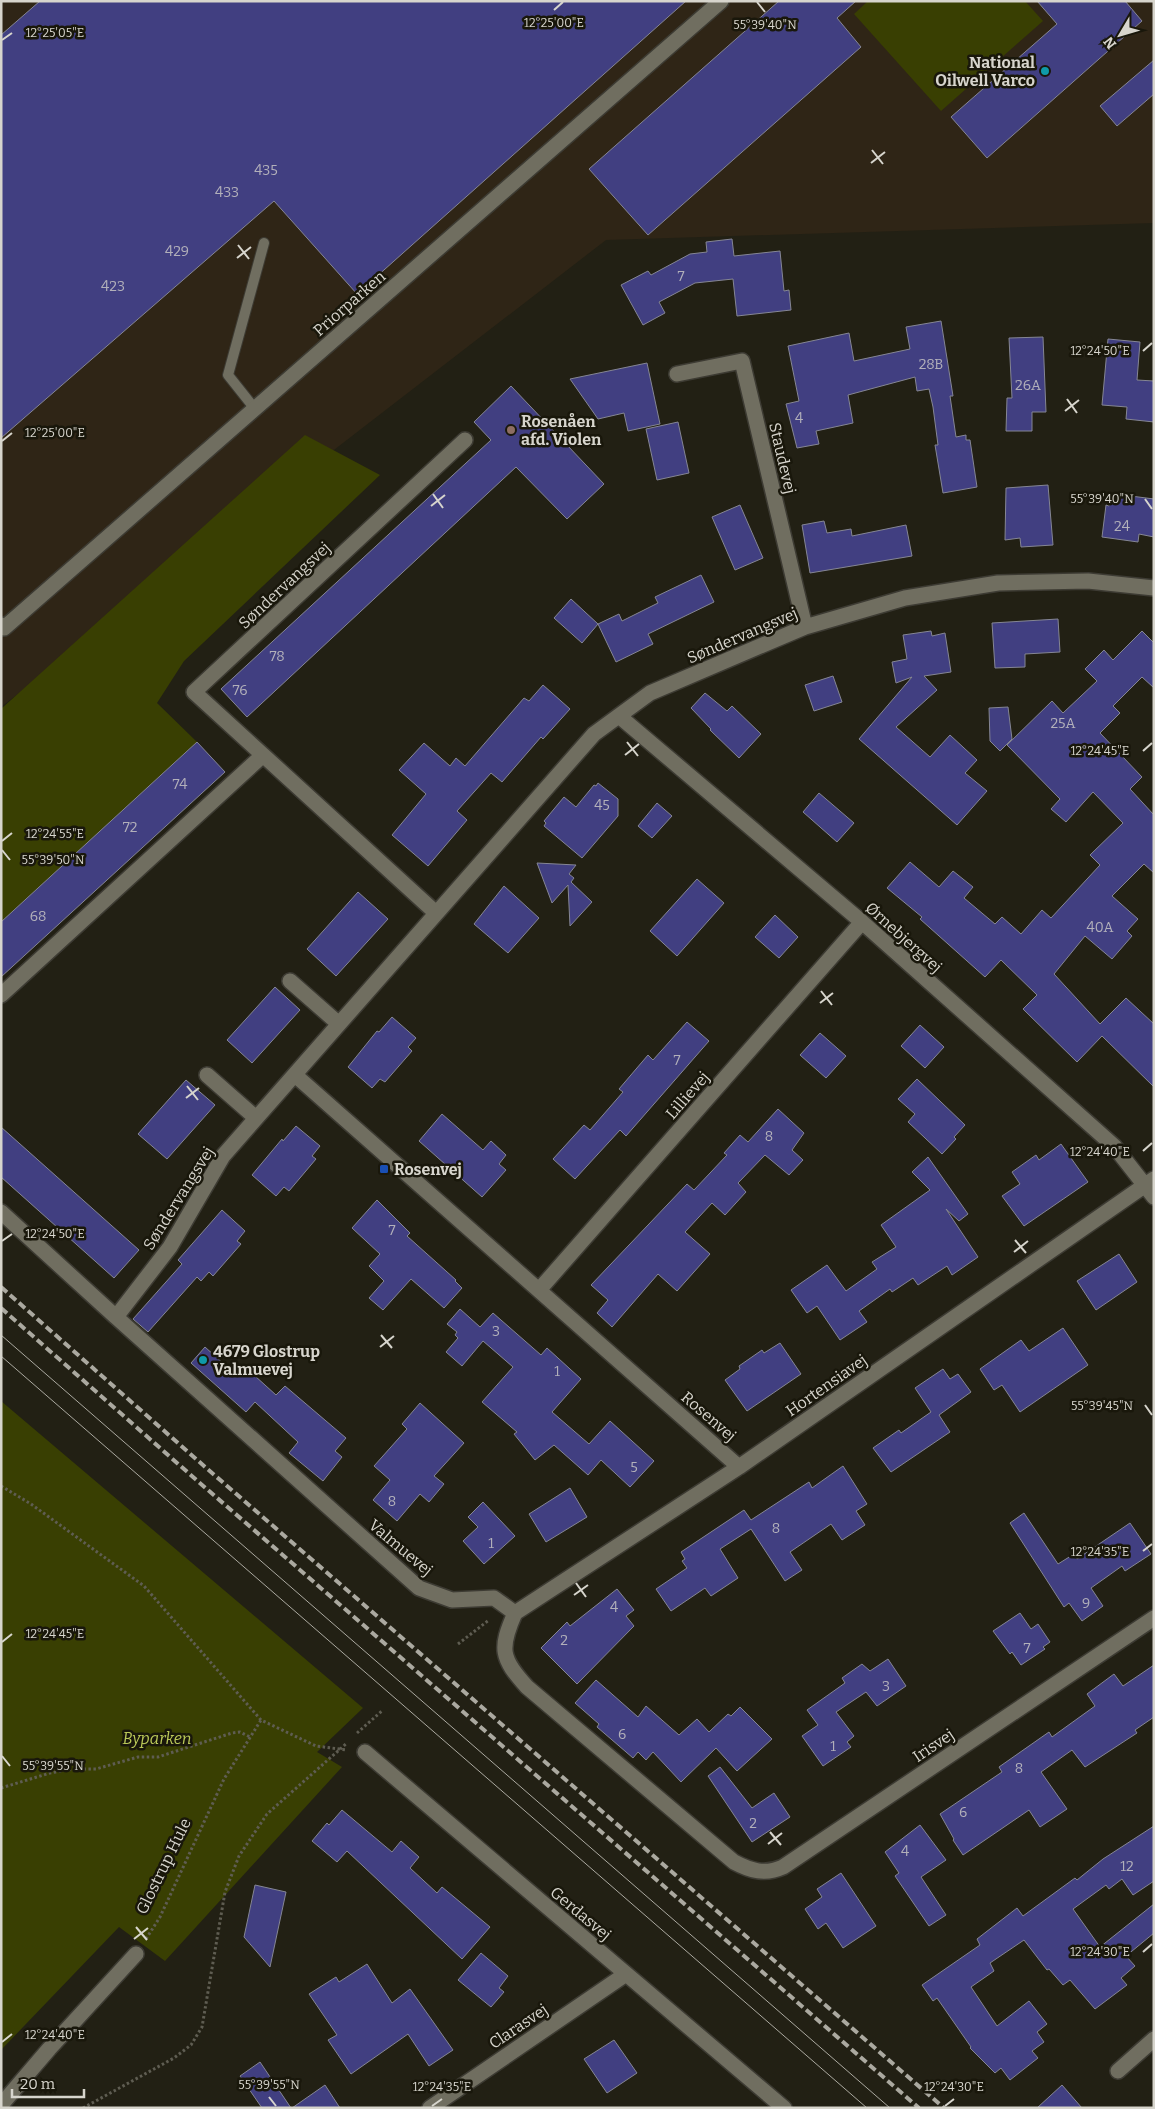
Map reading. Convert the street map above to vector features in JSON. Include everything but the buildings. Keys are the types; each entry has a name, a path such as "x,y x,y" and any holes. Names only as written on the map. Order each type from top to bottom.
{"street":[{"name":"Priorparken","path":"1,624 4,628 721,1"},
{"name":"Staudevej","path":"677,374 742,361 805,627"},
{"name":"Søndervangsvej","path":"436,913 194,692 465,440"},
{"name":"Søndervangsvej","path":"116,1317 170,1247 222,1156 594,734 650,693 805,627 905,598 998,583 1088,581 1154,588"},
{"name":"Ørnebjergvej","path":"619,716 862,922 1114,1146 1151,1186"},
{"path":"1,995 262,756"},
{"name":"Lillievej","path":"539,1290 862,922"},
{"path":"290,981 339,1024"},
{"name":"Rosenvej","path":"295,1074 740,1467"},
{"path":"207,1075 256,1118"},
{"name":"Hortensiavej","path":"515,1613 740,1467 1151,1186"},
{"path":"1,1212 116,1317"},
{"name":"Valmuevej","path":"116,1317 419,1588 452,1600 494,1598 515,1613"},
{"name":"Irisvej","path":"515,1613 504,1636 505,1654 512,1670 542,1699 726,1856 734,1862 753,1870 764,1872 783,1867 1154,1618"},
{"name":"Gerdasvej","path":"365,1752 626,1974 775,2105"},
{"path":"1,2105 49,2049 136,1954"},
{"name":"Clarasvej","path":"430,2108 626,1974"},
{"path":"1118,2071 1154,2039"}],"lane":[{"path":"255,409 228,374 264,243"}],"path":[{"path":"1,1486 31,1504 144,1586 261,1720 316,1746 365,1752"},
{"path":"458,1644 487,1620 515,1613"},
{"path":"83,2108 174,2058 191,2044 202,2027 225,1892 239,1856 267,1814 383,1710"},
{"name":"Glostrup Hule","path":"136,1954 160,1917 224,1778 261,1720"},
{"path":"1,1788 50,1773 73,1769 96,1769 138,1757 166,1755 240,1732 250,1737"}],"shaded area":[{"path":"1,1 1154,1 1154,223 606,240 1,707"}],"green space":[{"path":"868,1 1025,1 1043,21 941,111 854,14"},
{"path":"305,435 380,475 184,661 157,703 197,742 1,922 1,709"},
{"name":"Byparken","path":"1,1401 363,1708 317,1752 342,1767 165,1961 119,1927 1,2050"}],"tram line":[{"path":"1,1335 890,2108"},
{"path":"1,1356 867,2108"}],"railway":[{"path":"1,1287 204,1466 944,2108"},
{"path":"1,1308 919,2108"}],"place":[{"name":"National Oilwell Varco","path":"1045,71"},
{"name":"Rosenåen afd. Violen","path":"511,430"},
{"name":"Rosenvej","path":"384,1169"},
{"name":"4679 Glostrup Valmuevej","path":"203,1360"}]}
